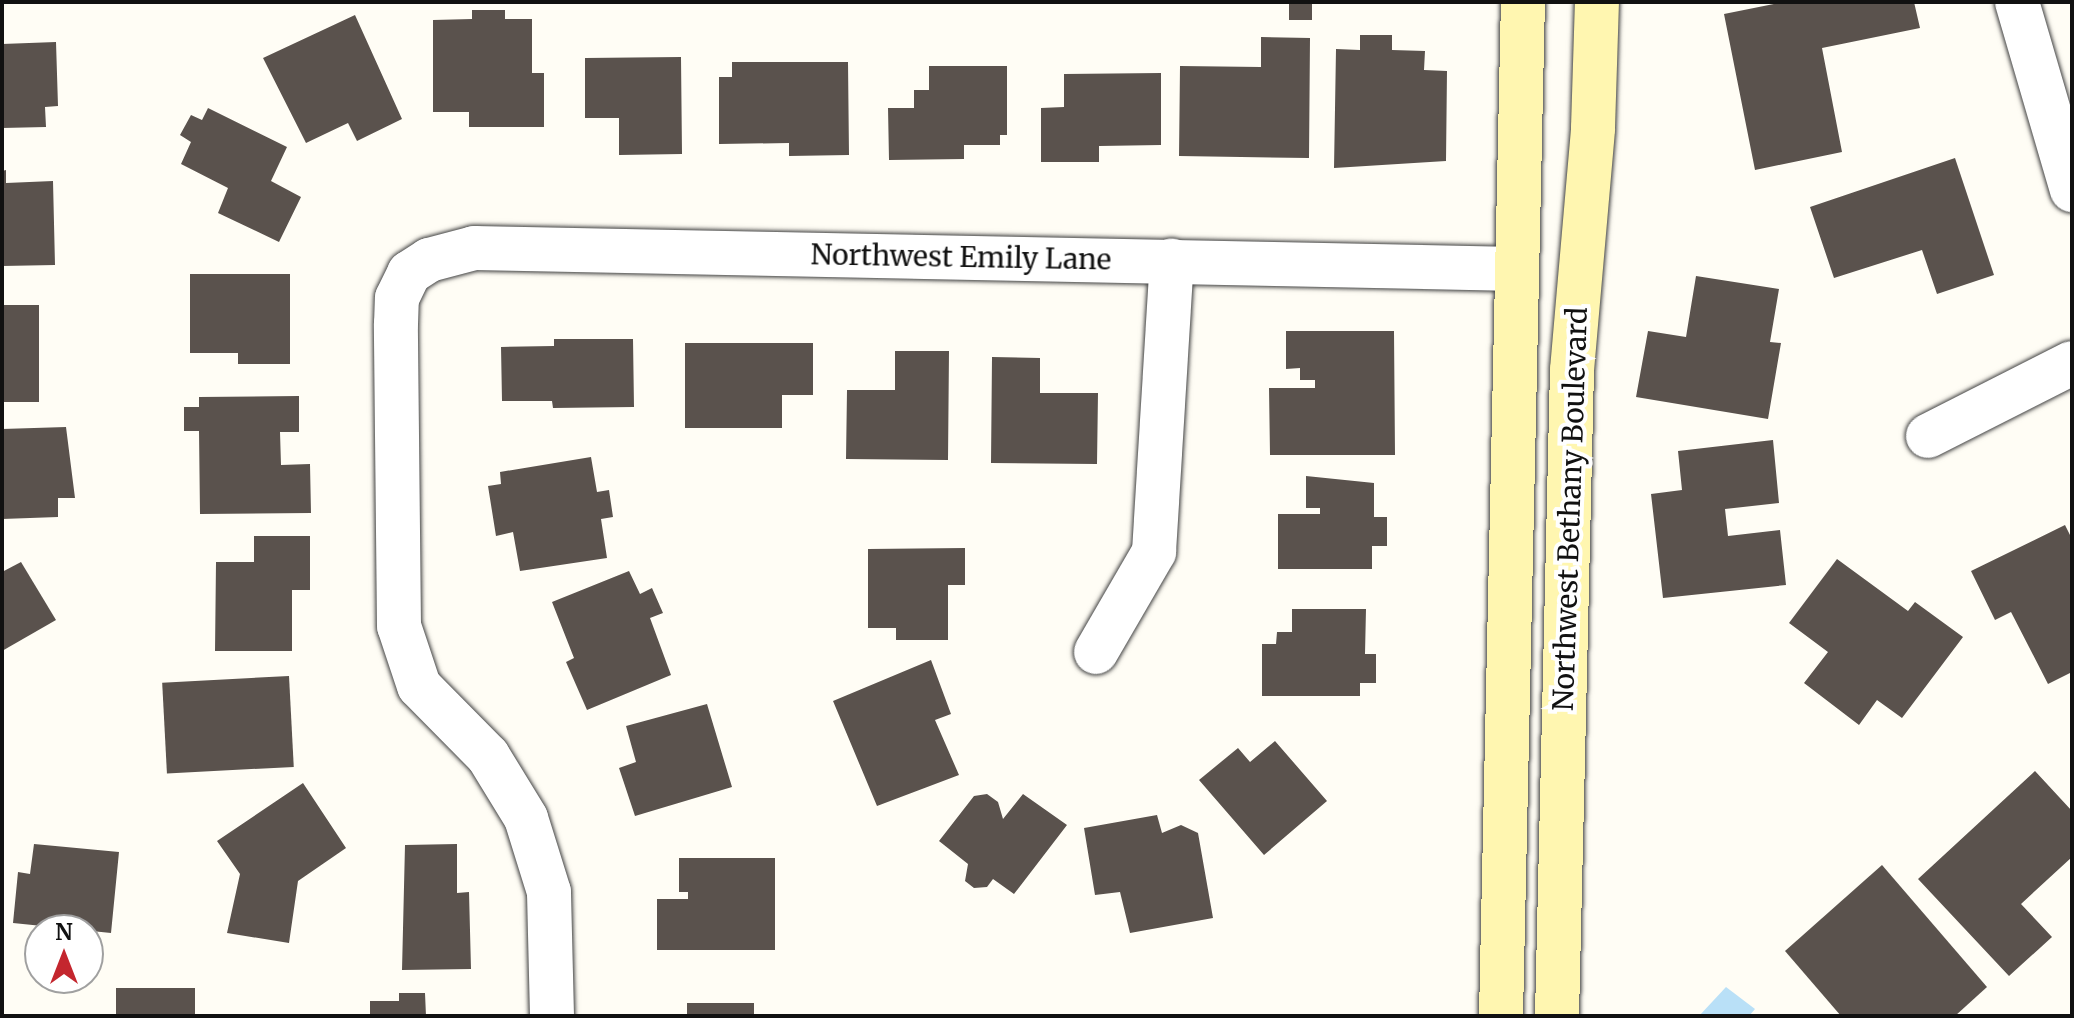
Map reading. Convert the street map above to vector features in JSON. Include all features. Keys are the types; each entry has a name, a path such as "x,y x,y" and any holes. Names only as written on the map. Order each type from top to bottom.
{"main road":[{"name":"Northwest Bethany Boulevard","path":"1501,1016 1523,2"},
{"name":"Northwest Bethany Boulevard","path":"1557,1016 1573,343 1593,128 1597,2"}],"street":[{"path":"2017,2 2072,190"},
{"name":"Northwest Emily Lane","path":"552,1016 549,892 526,818 488,756 419,686 399,626 396,324 397,298 409,273 429,260 474,248 1517,269"},
{"path":"1096,652 1154,552 1172,261"},
{"path":"1928,436 2072,363"}],"water":[{"path":"1726,987 1755,1009 1749,1016 1699,1016"}],"building":[{"path":"1289,2 1312,2 1312,20 1289,20"},
{"path":"1784,2 1914,2 1920,28 1822,48 1842,152 1755,170 1724,14"},
{"path":"472,10 505,10 505,19 532,19 532,73 544,73 544,127 469,127 469,112 433,112 433,20 472,19"},
{"path":"355,15 402,119 357,141 348,123 306,143 263,58"},
{"path":"1360,35 1392,35 1392,50 1425,51 1424,70 1447,71 1446,161 1334,168 1336,49 1360,50"},
{"path":"1261,37 1310,38 1309,158 1179,156 1180,66 1261,67"},
{"path":"56,42 58,106 45,107 46,127 2,128 2,44"},
{"path":"681,57 682,154 619,155 619,118 585,118 585,58"},
{"path":"732,62 848,62 849,155 789,156 789,143 719,144 719,77 732,77"},
{"path":"929,66 1007,66 1007,135 1000,135 1000,145 964,145 964,159 889,160 888,108 914,108 914,90 929,90"},
{"path":"1161,73 1161,145 1099,146 1099,162 1041,162 1041,108 1064,107 1064,74"},
{"path":"208,108 287,147 271,181 301,197 279,242 218,213 228,188 181,164 191,142 180,135 191,115 202,120"},
{"path":"1955,158 1994,275 1937,294 1922,250 1834,278 1810,207"},
{"path":"6,170 6,183 53,181 55,265 2,266 2,171"},
{"path":"190,274 290,274 290,364 238,364 238,353 190,353"},
{"path":"1696,276 1779,289 1770,342 1781,343 1768,419 1636,397 1648,331 1686,337"},
{"path":"2,305 39,305 39,402 2,402"},
{"path":"1286,331 1394,331 1395,455 1270,455 1269,388 1315,388 1315,380 1300,380 1300,368 1286,369"},
{"path":"554,339 633,339 634,407 553,408 552,401 502,401 501,347 554,346"},
{"path":"685,343 813,343 813,395 782,395 782,428 685,428"},
{"path":"895,351 949,351 948,460 846,459 847,390 895,390"},
{"path":"992,357 1040,358 1040,393 1098,393 1097,464 991,463"},
{"path":"299,396 299,432 280,432 281,465 310,464 311,513 200,514 199,431 184,431 184,407 199,407 199,397"},
{"path":"66,427 75,498 58,498 58,517 2,519 2,429"},
{"path":"1773,440 1779,503 1725,509 1728,536 1780,530 1786,585 1663,598 1651,494 1682,490 1678,451"},
{"path":"591,457 597,492 609,490 613,517 601,519 607,558 520,571 513,532 496,536 488,486 501,484 500,472"},
{"path":"1306,476 1374,483 1374,517 1387,517 1387,546 1372,546 1372,569 1278,569 1278,514 1320,514 1320,508 1306,508"},
{"path":"2065,525 2072,539 2072,672 2048,684 2011,612 1995,620 1971,571"},
{"path":"254,536 310,536 310,590 292,590 292,651 215,651 216,562 254,562"},
{"path":"965,548 965,585 948,585 948,640 896,640 896,628 868,628 868,549"},
{"path":"1837,559 1908,611 1915,602 1963,637 1902,718 1877,700 1859,725 1804,683 1828,652 1789,623"},
{"path":"21,562 56,620 2,651 2,572"},
{"path":"629,571 640,594 652,588 663,613 650,618 671,675 587,710 566,662 574,658 552,602"},
{"path":"1292,609 1366,609 1365,654 1376,654 1376,683 1360,683 1360,696 1262,696 1262,644 1276,644 1277,632 1292,632"},
{"path":"931,660 951,714 935,720 959,775 877,806 833,701"},
{"path":"289,676 294,767 167,774 162,683"},
{"path":"707,704 732,787 635,816 619,768 636,762 626,726"},
{"path":"1275,741 1327,801 1264,855 1199,780 1238,748 1250,762"},
{"path":"2035,771 2072,811 2072,857 2021,904 2052,937 2009,976 1918,879"},
{"path":"303,783 346,848 298,881 289,943 227,933 240,874 217,841"},
{"path":"987,794 998,802 1003,819 1023,794 1067,825 1014,894 993,879 987,887 974,888 965,881 968,864 939,841 974,796"},
{"path":"1157,815 1162,833 1181,825 1198,833 1213,918 1130,933 1120,892 1095,895 1084,828"},
{"path":"34,844 119,852 111,933 104,932 104,914 24,914 24,924 13,923 18,872 30,874"},
{"path":"457,844 457,893 469,892 471,969 402,970 405,845"},
{"path":"679,858 775,858 775,950 657,950 657,899 688,899 688,892 679,892"},
{"path":"1882,865 1987,987 1955,1016 1841,1016 1785,951"},
{"path":"116,988 195,988 195,1016 116,1016"},
{"path":"399,993 425,993 426,1016 370,1016 370,1001 399,1001"},
{"path":"687,1003 754,1003 754,1016 687,1016"}]}
